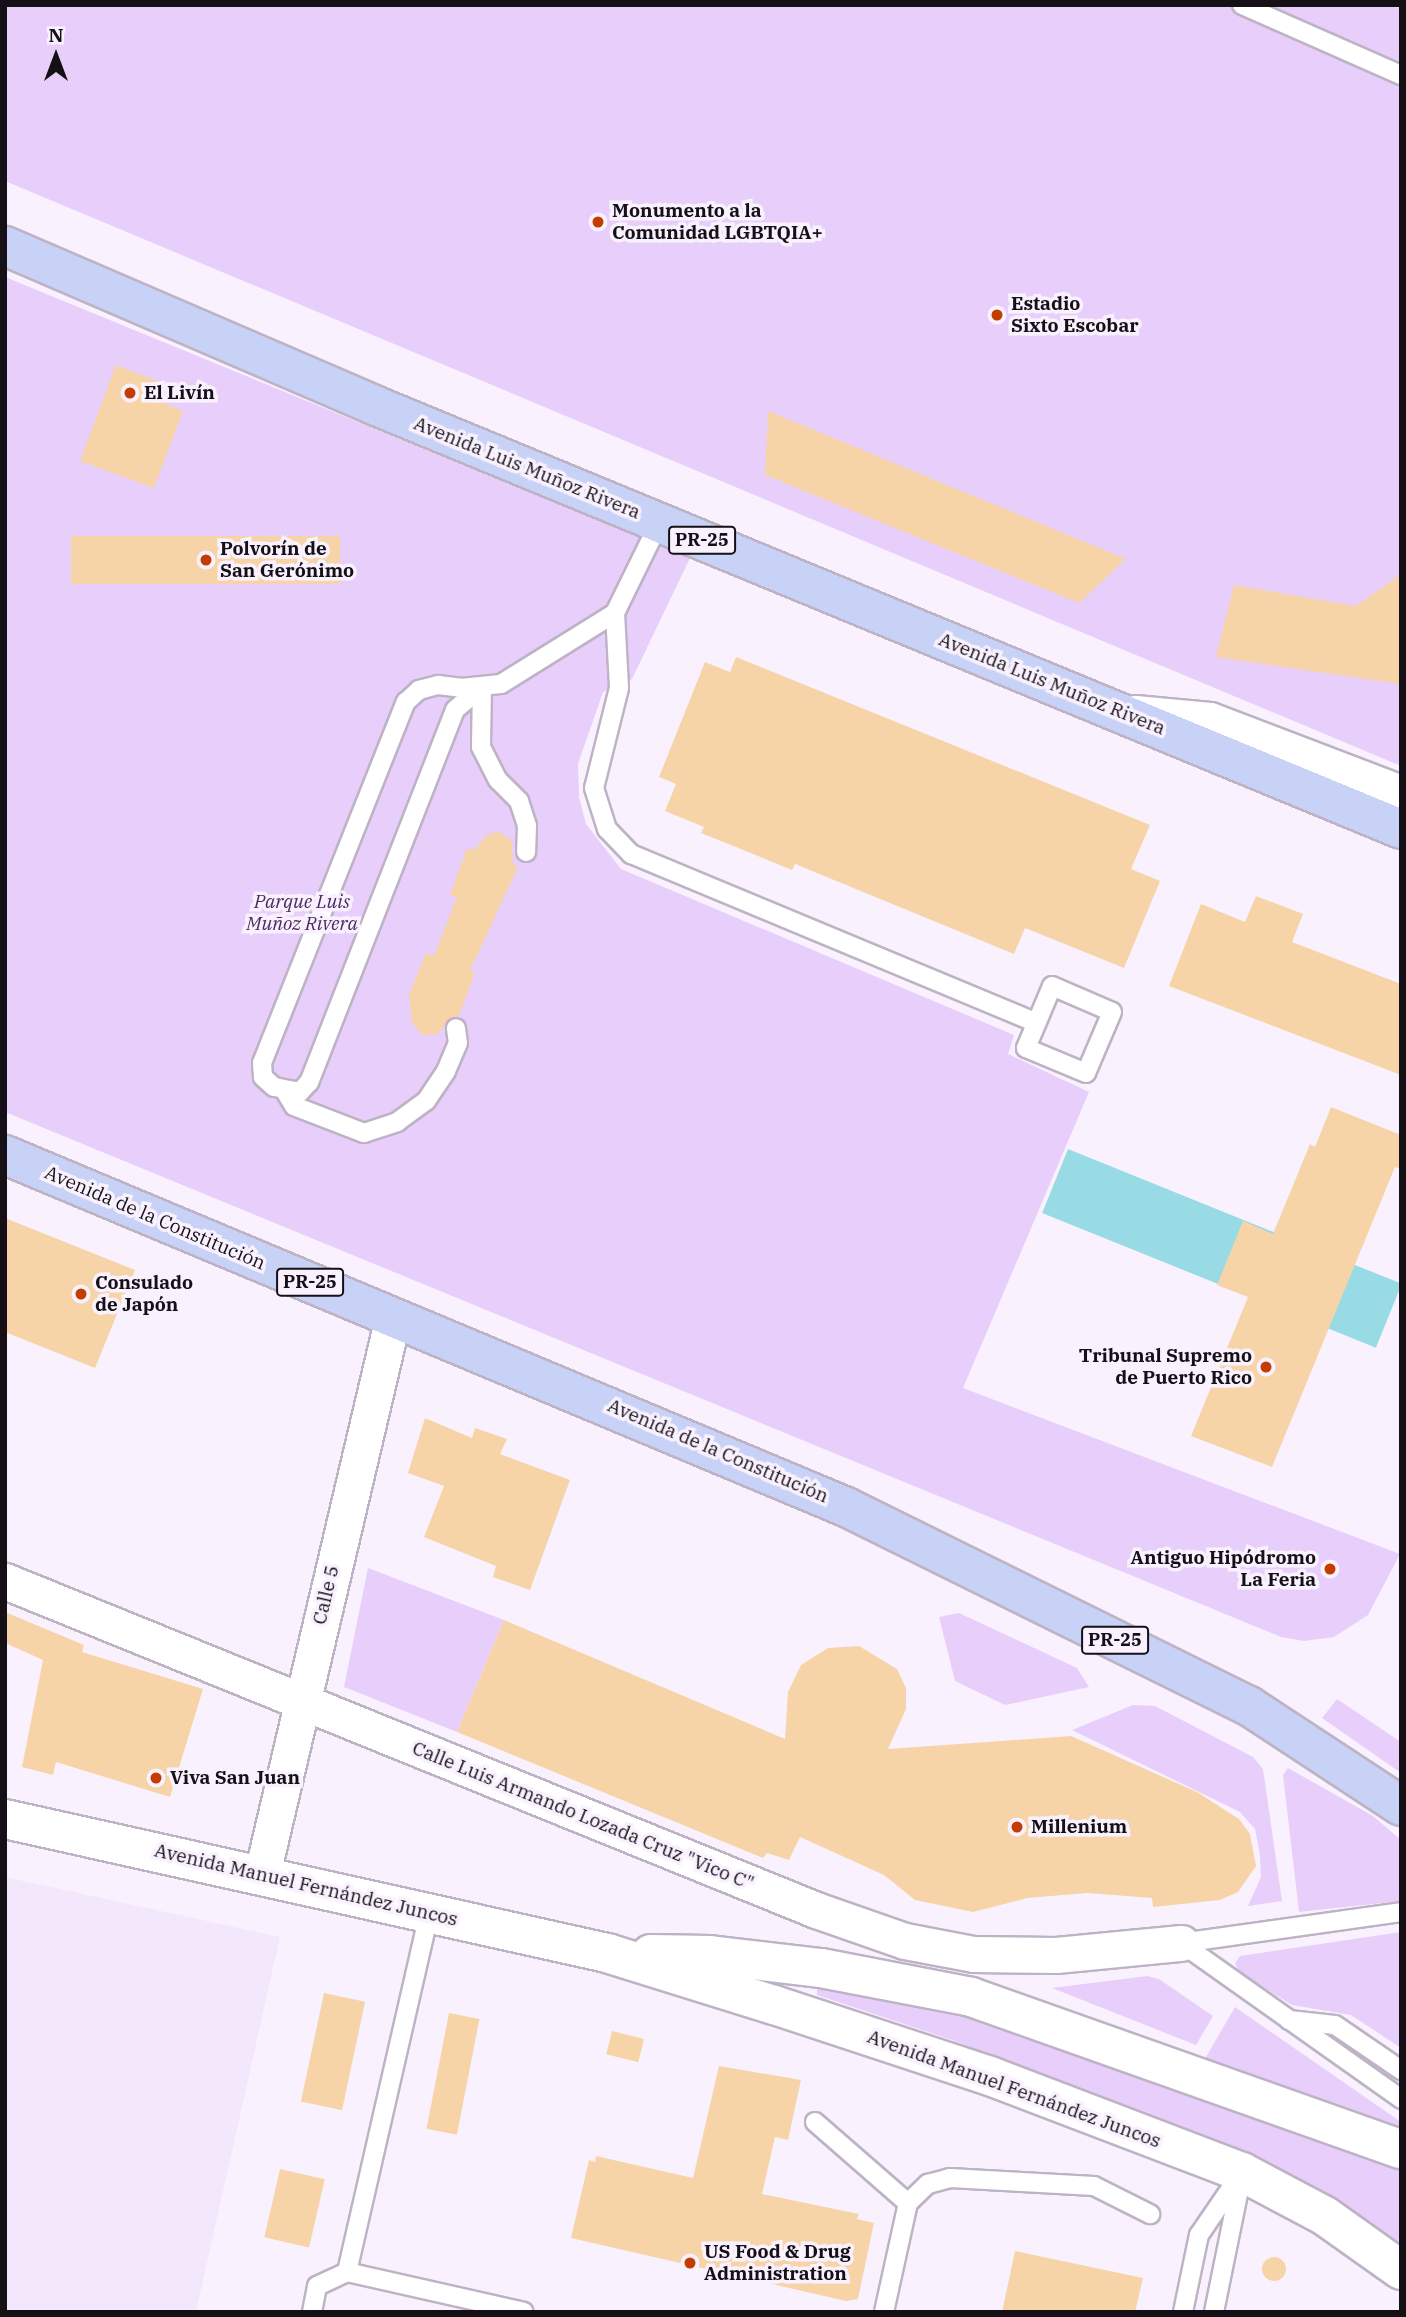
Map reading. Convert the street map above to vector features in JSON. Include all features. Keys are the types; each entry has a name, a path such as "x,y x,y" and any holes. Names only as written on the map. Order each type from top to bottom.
{"main road":[{"name":"Avenida Luis Muñoz Rivera","path":"5,246 659,523 1401,829"},
{"name":"Avenida de la Constitución","path":"5,1155 846,1507 1249,1706 1401,1806"},
{"name":"Avenida Manuel Fernández Juncos","path":"5,1819 262,1874 607,1953 989,2076 1242,2172 1325,2217 1401,2270"},
{"name":"Avenida Manuel Fernández Juncos","path":"607,1953 710,1955 821,1968 971,1997 1401,2149"}],"street":[{"path":"1120,712 1210,720 1401,793"},
{"name":"Calle 5","path":"262,1874 393,1317"},
{"name":"Calle Luis Armando Lozada Cruz \"Vico C\"","path":"5,1581 816,1910 905,1941 973,1954 1056,1955 1181,1942"}],"lane":[{"path":"1242,5 1401,75"},
{"path":"659,523 615,613 619,688 594,788 607,829 631,854 1036,1023"},
{"path":"456,1028 458,1043 446,1071 426,1101 397,1122 364,1133 295,1105 285,1091 264,1077 262,1063 406,702 419,690 438,685 482,687 501,684 615,613"},
{"path":"482,687 481,747 498,780 519,801 527,826 526,852"},
{"path":"285,1091 300,1092 309,1082 455,710 482,687"},
{"path":"1052,986 1112,1012 1112,1035 1086,1073 1026,1048 1036,1023 1052,986"},
{"path":"1181,1942 1401,1912"},
{"path":"348,2272 429,1913"},
{"path":"1181,1942 1285,2020 1401,2099"},
{"path":"1285,2020 1335,2025 1401,2070"},
{"path":"815,2122 908,2203"},
{"path":"1183,2312 1199,2235 1242,2172"},
{"path":"1214,2312 1242,2172"},
{"path":"884,2312 908,2203 929,2183 950,2178 1094,2186 1150,2214"},
{"path":"312,2312 317,2286 348,2272 524,2312"}],"shaded area":[{"path":"5,1877 280,1937 196,2312 5,2312"}],"green space":[{"name":"Estadio Sixto Escobar","path":"5,5 1401,5 1401,766 5,181"},
{"name":"Parque Luis Muñoz Rivera","path":"5,277 690,558 632,679 603,692 578,764 579,797 586,824 621,869 1014,1035 1008,1054 1089,1092 963,1388 1400,1554 1368,1615 1334,1637 1304,1641 1281,1637 5,1112"},
{"path":"368,1568 504,1620 457,1732 344,1687"},
{"path":"959,1613 1077,1668 1089,1687 1005,1705 955,1681 939,1617"},
{"path":"1337,1699 1401,1742 1401,1773 1322,1718"},
{"path":"1133,1705 1155,1706 1253,1757 1263,1769 1282,1901 1248,1906 1261,1877 1260,1855 1255,1829 1240,1812 1072,1730"},
{"path":"1288,1768 1373,1816 1401,1840 1401,1901 1299,1912 1283,1775"},
{"path":"1401,1932 1401,2048 1351,2015 1292,2005 1239,1972 1235,1963 1240,1956"},
{"path":"1147,1976 1159,1979 1213,2016 1196,2045 1052,1988"},
{"path":"817,1985 939,2007 1039,2036 1401,2171 1401,2247 1218,2144 952,2040 817,1995"},
{"path":"1235,2007 1401,2122 1401,2133 1202,2064"}],"water":[{"path":"1068,1149 1401,1284 1376,1348 1042,1213"}],"building":[{"path":"116,365 162,383 156,400 183,411 154,488 80,461"},
{"path":"768,411 1126,559 1079,603 765,475"},
{"name":"Polvorín de San Gerónimo","path":"71,536 340,536 340,584 71,584"},
{"path":"1401,574 1401,684 1216,657 1234,585 1356,606"},
{"path":"736,657 1150,825 1131,869 1160,881 1124,968 1025,928 1014,954 795,864 792,870 701,833 704,827 665,811 676,784 659,777 705,662 730,672"},
{"path":"499,832 512,841 513,865 518,867 470,971 475,973 459,1015 449,1019 438,1034 422,1035 412,1022 409,994 426,953 434,956 457,897 450,895 467,848 474,850 488,834"},
{"path":"1256,896 1303,914 1292,942 1401,984 1401,1075 1169,986 1201,904 1245,922"},
{"name":"Tribunal Supremo de Puerto Rico","path":"1331,1107 1401,1135 1401,1169 1395,1167 1272,1467 1191,1436 1248,1297 1217,1285 1243,1221 1273,1234 1310,1144 1315,1147"},
{"path":"5,1218 135,1270 95,1368 5,1332"},
{"path":"425,1418 472,1438 475,1428 507,1439 500,1454 570,1480 530,1590 493,1577 496,1566 424,1537 444,1486 408,1473"},
{"path":"5,1612 84,1645 82,1652 203,1689 170,1797 56,1762 53,1775 22,1767 43,1660 5,1643"},
{"path":"504,1620 785,1739 788,1692 801,1665 828,1648 859,1646 897,1669 906,1688 906,1709 888,1749 1071,1736 1197,1792 1239,1819 1250,1834 1256,1866 1238,1892 1220,1900 1153,1907 1152,1898 1087,1893 1028,1898 973,1912 915,1900 884,1875 800,1837 789,1860 767,1853 763,1858 457,1732"},
{"path":"324,1993 365,2002 342,2110 301,2102"},
{"path":"449,2013 479,2019 457,2135 426,2129"},
{"path":"612,2031 644,2039 638,2062 606,2054"},
{"path":"719,2066 801,2080 788,2140 775,2137 762,2194 859,2214 857,2219 874,2223 858,2299 846,2301 571,2238 589,2160 595,2162 596,2156 693,2178"},
{"path":"280,2169 325,2179 309,2248 264,2237"},
{"path":"1015,2251 1143,2278 1135,2312 1002,2312"},
{"path":"1274,2257 1285,2264 1286,2269 1279,2280 1274,2281 1263,2274 1262,2269 1269,2258"}],"place":[{"name":"Monumento a la Comunidad LGBTQIA+","path":"598,222"},
{"name":"Estadio Sixto Escobar","path":"997,315"},
{"name":"El Livín","path":"130,393"},
{"name":"Polvorín de San Gerónimo","path":"206,560"},
{"name":"Consulado de Japón","path":"81,1294"},
{"name":"Tribunal Supremo de Puerto Rico","path":"1266,1367"},
{"name":"Antiguo Hipódromo La Feria","path":"1330,1569"},
{"name":"Viva San Juan","path":"156,1778"},
{"name":"Millenium","path":"1017,1827"},
{"name":"US Food & Drug Administration","path":"690,2263"}]}
